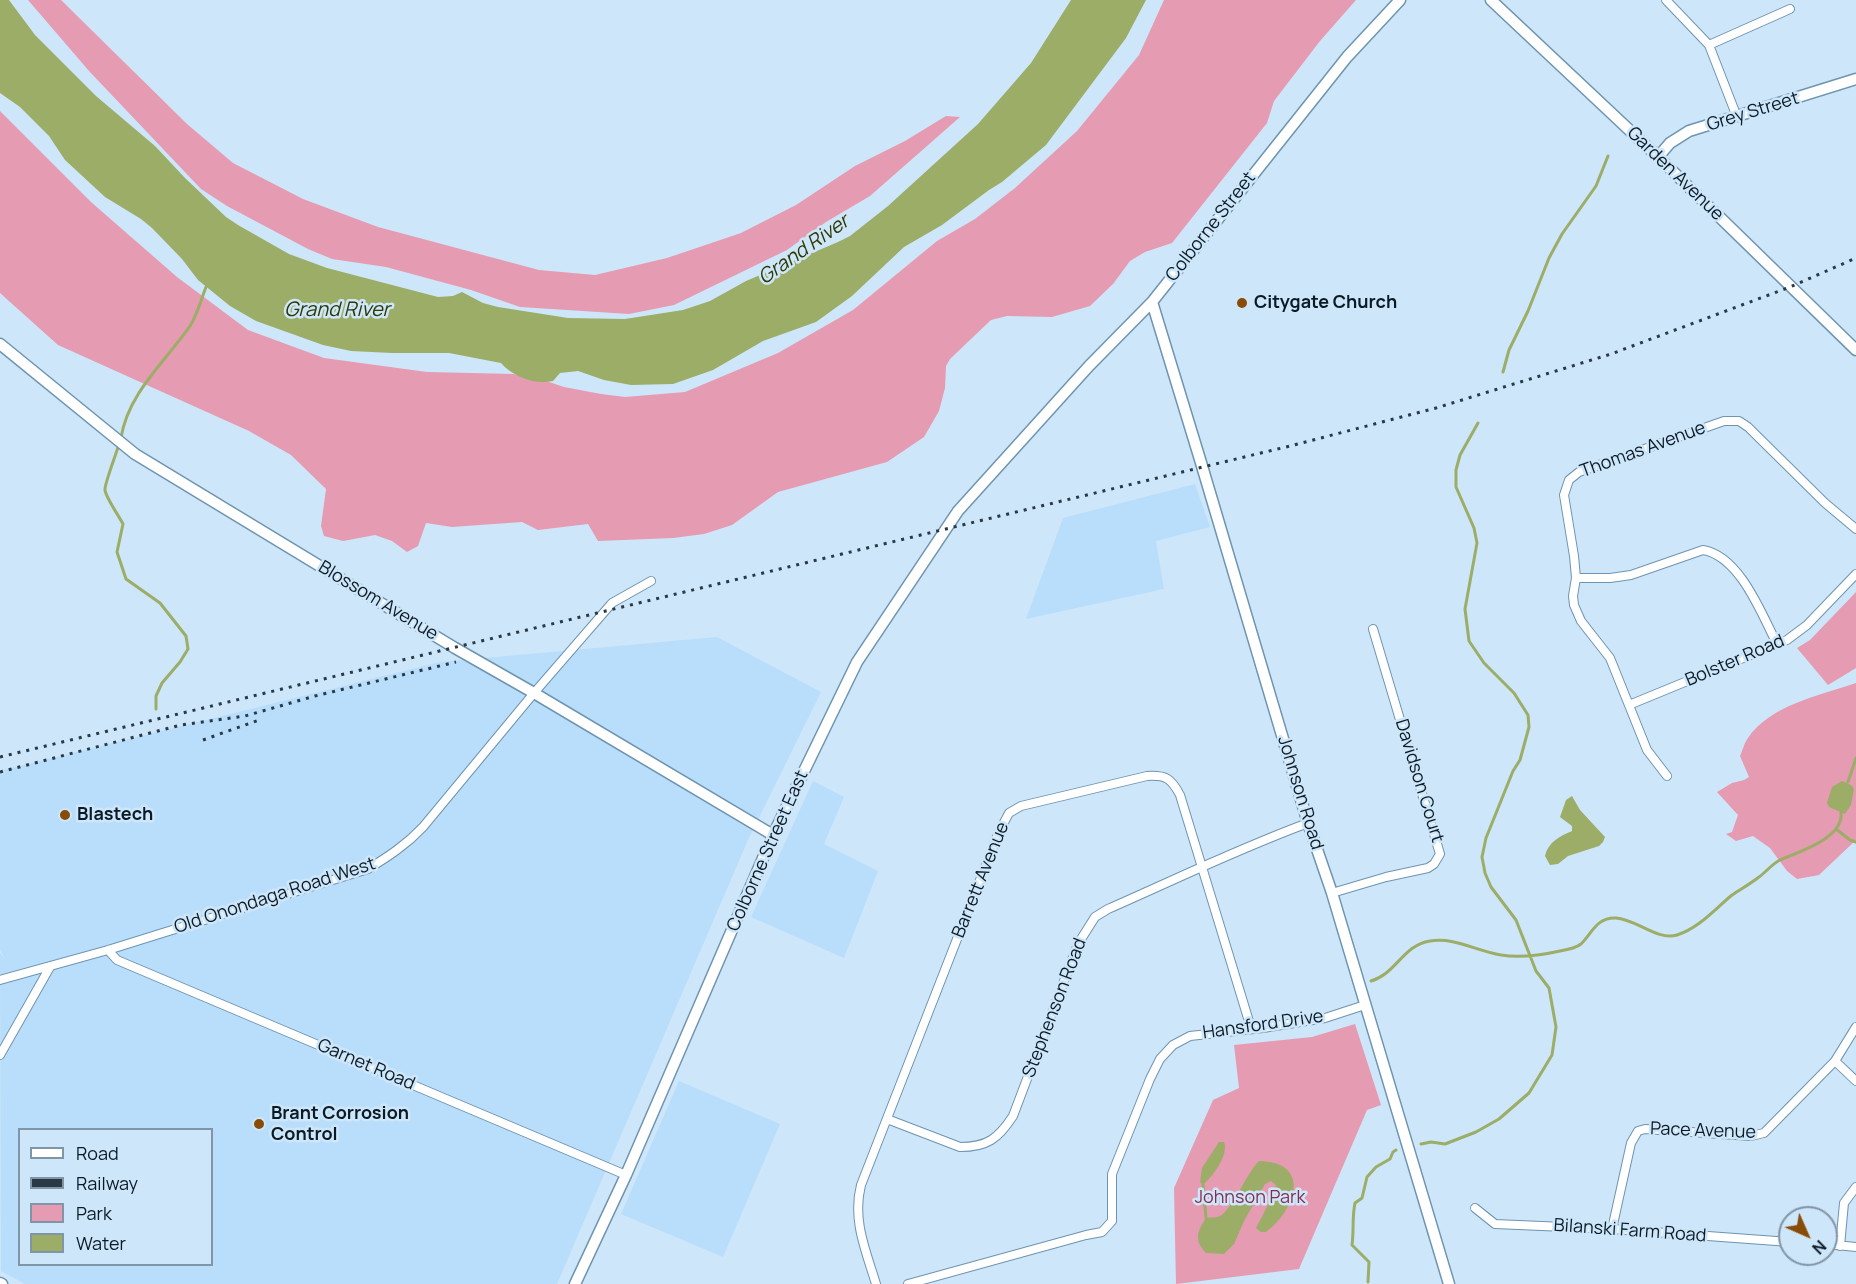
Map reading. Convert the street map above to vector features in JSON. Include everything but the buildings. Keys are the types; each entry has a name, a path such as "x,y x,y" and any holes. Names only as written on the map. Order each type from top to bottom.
{"street":[{"name":"Colborne Street","path":"1014,449 1089,366 1152,302 1340,65 1400,0"},
{"name":"Garden Avenue","path":"1491,0 1658,157 1856,350"},
{"path":"1666,0 1709,45 1737,117"},
{"path":"1709,45 1790,9"},
{"name":"Grey Street","path":"1658,157 1679,135 1856,79"},
{"name":"Johnson Road","path":"1152,302 1449,1284"},
{"name":"Blossom Avenue","path":"0,344 135,454 445,642 773,836"},
{"name":"Thomas Avenue","path":"1667,776 1647,750 1610,658 1577,614 1573,596 1576,578 1572,534 1564,495 1567,483 1579,472 1728,420 1746,424 1826,503 1855,526"},
{"name":"Colborne Street East","path":"575,1284 626,1175 773,836 857,662 958,511 1014,449"},
{"path":"1576,578 1631,575 1703,550 1713,551 1745,582 1777,644"},
{"name":"Bolster Road","path":"1629,705 1796,634 1856,574"},
{"name":"Old Onondaga Road West","path":"0,981 368,869 388,857 406,844 423,827 612,603 651,581"},
{"name":"Davidson Court","path":"1332,893 1428,868 1434,864 1440,854 1373,629"},
{"name":"Barrett Avenue","path":"876,1284 859,1227 857,1210 861,1185 998,834 1009,813 1029,804 1147,776 1162,775 1174,785 1180,795 1251,1028"},
{"name":"Stephenson Road","path":"887,1119 960,1147 972,1147 990,1142 1003,1132 1012,1116 1078,944 1095,917 1252,844 1308,823"},
{"name":"Garnet Road","path":"108,950 117,960 626,1175"},
{"path":"0,1055 50,967"},
{"name":"Hansford Drive","path":"908,1284 1102,1232 1110,1225 1113,1217 1112,1174 1160,1059 1173,1045 1190,1036 1325,1018 1365,1005"},
{"name":"Pace Avenue","path":"1612,1229 1631,1143 1638,1131 1645,1129 1760,1135 1771,1128 1835,1061 1856,1027"},
{"path":"1835,1061 1856,1081"},
{"path":"1856,1187 1844,1203 1840,1246 1856,1247"},
{"name":"Bilanski Farm Road","path":"1475,1209 1495,1224 1612,1229 1778,1241"}],"shaded area":[{"path":"1195,484 1210,527 1156,541 1164,589 1026,619 1063,518"},
{"path":"717,637 821,692 748,840 557,1284 25,1284 1,1271 0,953 5,959 0,950 0,771 440,662"},
{"path":"813,781 844,797 824,844 878,871 844,958 751,917"},
{"path":"679,1081 780,1124 723,1257 621,1214"}],"green space":[{"path":"28,0 61,0 187,124 233,163 303,199 378,227 539,270 595,275 667,258 741,233 796,205 855,166 905,141 946,116 960,117 870,196 826,222 787,250 674,305 629,314 520,307 471,290 386,267 332,259 308,249 227,206 201,189 89,71"},
{"path":"1164,0 1356,0 1320,41 1274,101 1267,123 1172,243 1145,252 1130,261 1113,284 1090,306 1052,317 1007,316 991,320 950,359 946,366 945,388 939,411 924,437 887,462 778,492 732,525 704,534 673,538 598,541 588,524 538,530 522,522 452,527 426,523 418,546 407,552 392,541 375,535 343,541 324,536 321,526 326,489 291,455 249,431 58,345 0,293 0,111 91,202 177,277 248,330 324,358 427,372 513,374 537,378 564,387 625,397 685,392 778,353 853,310 937,241 975,219 1015,188 1077,131 1139,55"},
{"path":"1856,592 1856,668 1828,685 1797,648 1810,640"},
{"path":"1856,683 1856,840 1819,875 1797,879 1787,871 1770,848 1753,836 1736,841 1726,834 1732,832 1738,815 1717,792 1749,777 1740,756 1745,742 1769,717 1812,697"},
{"name":"Johnson Park","path":"1355,1024 1381,1105 1367,1110 1299,1269 1176,1284 1174,1188 1213,1100 1239,1088 1234,1045 1312,1037"}],"water":[{"name":"Grand River","path":"0,0 9,0 35,35 96,96 155,146 226,217 289,254 327,268 438,297 453,296 462,292 483,303 498,307 568,318 625,319 683,310 710,301 746,281 850,236 888,206 978,124 1031,63 1071,0 1146,0 1126,38 1046,145 1002,182 942,225 904,247 852,296 816,322 763,341 713,370 673,384 631,385 604,380 578,371 560,373 553,381 532,381 512,372 501,363 449,353 351,351 323,345 256,321 230,306 198,280 182,259 152,228 105,197 65,160 49,136 20,107 0,93"},
{"path":"1842,781 1854,789 1851,805 1845,814 1829,807 1827,803 1832,787"},
{"path":"1572,796 1580,810 1605,837 1599,846 1568,856 1558,864 1550,865 1545,856 1549,847 1559,837 1572,831 1572,826 1560,817 1566,800"},
{"path":"1219,1142 1224,1142 1225,1147 1222,1159 1203,1185 1200,1182 1202,1168"},
{"path":"1259,1161 1276,1163 1287,1170 1293,1178 1294,1189 1285,1212 1266,1232 1261,1232 1256,1228 1276,1185 1271,1181 1265,1184 1234,1244 1224,1254 1206,1253 1198,1240 1203,1223 1206,1218 1219,1217 1224,1213"}],"waterway":[{"path":"1503,372 1509,350 1528,311 1549,258 1562,234 1596,186 1608,156"},
{"path":"121,438 125,422 139,392 190,326 206,287"},
{"path":"1421,1144 1431,1142 1445,1144 1476,1132 1499,1119 1529,1093 1552,1055 1556,1027 1549,988 1536,971 1516,920 1491,887 1482,857 1486,838 1513,771 1520,760 1529,727 1528,715 1514,693 1484,663 1469,641 1465,609 1477,543 1474,528 1456,487 1456,470 1460,455 1478,423"},
{"path":"119,444 105,490 123,524 117,552 126,579 160,603 186,636 188,649 162,683 156,696 156,709"},
{"path":"1848,782 1856,758"},
{"path":"1371,981 1387,972 1413,948 1430,941 1448,941 1501,955 1538,955 1576,947 1599,923 1609,918 1624,919 1654,933 1677,935 1700,923 1732,895 1756,880 1777,862 1828,837 1840,822 1841,813"},
{"path":"1836,829 1856,842"},
{"path":"1368,1282 1369,1262 1352,1245 1355,1203 1362,1198 1367,1177 1376,1167 1390,1159 1396,1150"},
{"path":"1203,1185 1206,1218"}],"railway":[{"path":"0,757 1290,446 1436,408 1611,354 1790,287 1856,258"},
{"path":"0,772 181,725 245,716 315,696 456,662"},
{"path":"203,740 259,720"}],"place":[{"name":"Citygate Church","path":"1242,303"},
{"name":"Blastech","path":"65,815"},
{"name":"Brant Corrosion Control","path":"259,1124"}]}
